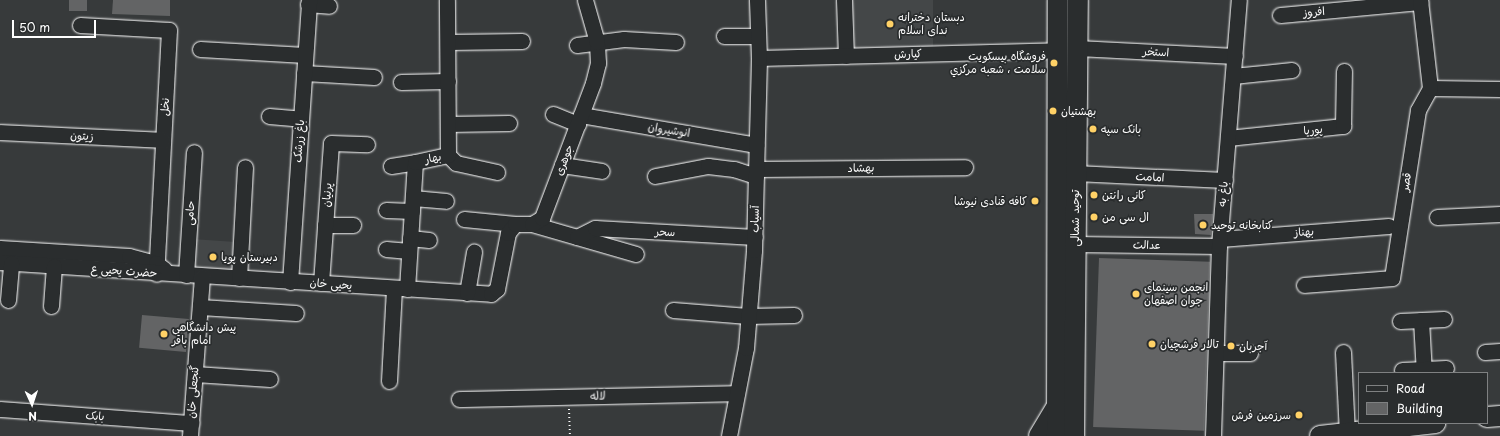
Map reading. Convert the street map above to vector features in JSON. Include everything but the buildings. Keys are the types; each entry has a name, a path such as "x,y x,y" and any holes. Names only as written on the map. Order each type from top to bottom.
{"main road":[{"name":"توحید شمالی","path":"1068,7 1066,406 1074,436"},
{"name":"توحید شمالی","path":"1057,436 1066,406 1075,244 1075,173 1067,49"},
{"path":"1039,436 1066,406 1090,436"},
{"path":"1488,417 1500,416"},
{"path":"1320,436 1421,424"}],"street":[{"name":"بهار","path":"389,381 401,289 410,245 416,162 448,155 448,0"},
{"name":"جوهری","path":"532,224 542,218 579,120 598,63 596,42 585,0"},
{"name":"آسیاب","path":"729,436 748,316 755,237 759,58 757,0"},
{"path":"844,0 846,56"},
{"name":"باغ به","path":"1213,436 1217,353 1219,243 1239,0"},
{"path":"1420,1 1430,88 1500,89"},
{"name":"افروز","path":"1280,15 1420,1"},
{"path":"308,2 329,6"},
{"name":"باغ زرشک","path":"290,282 308,2"},
{"name":"نخل","path":"80,24 169,30 163,140 161,270"},
{"path":"724,36 758,36"},
{"path":"577,45 624,39 676,42"},
{"path":"448,42 522,41"},
{"path":"200,49 305,55"},
{"name":"کیارش","path":"759,58 1067,49"},
{"name":"استخر","path":"1067,49 1235,56"},
{"path":"1233,76 1292,70"},
{"name":"پوریا","path":"1228,138 1343,126 1344,71"},
{"path":"304,73 374,77"},
{"path":"401,82 448,81"},
{"name":"قصر","path":"1304,286 1392,278 1418,110 1430,88"},
{"name":"انوشیروان","path":"553,114 579,120 756,145"},
{"path":"269,116 301,119"},
{"path":"448,124 509,123"},
{"name":"زیتون","path":"0,132 163,140"},
{"name":"پرنیان","path":"321,283 330,143 367,144"},
{"name":"حامی","path":"186,275 194,152"},
{"path":"448,155 456,163 497,172"},
{"path":"391,166 416,162"},
{"path":"562,165 602,171"},
{"name":"بهشاد","path":"655,176 708,166 756,172 965,167"},
{"path":"238,278 245,167"},
{"name":"امامت","path":"1075,173 1225,180"},
{"path":"386,210 413,204 446,201"},
{"path":"1437,217 1500,214"},
{"path":"464,219 515,224 532,224 636,254"},
{"path":"325,224 353,225"},
{"name":"یحیی خان","path":"161,270 186,275 491,294 496,289 508,233 515,224"},
{"name":"بهناز","path":"1219,243 1388,226"},
{"name":"سحر","path":"577,237 595,228 755,237"},
{"path":"386,249 429,240"},
{"name":"عدالت","path":"1075,244 1219,243"},
{"name":"حضرت یحیی ع","path":"0,248 129,256 161,270"},
{"path":"467,293 474,252"},
{"path":"5,263 8,300"},
{"name":"حضرت یحیی ع","path":"5,263 161,270"},
{"path":"51,306 54,266"},
{"name":"گنجعلی خان","path":"190,429 202,276"},
{"path":"200,307 296,313"},
{"path":"673,310 748,316 794,315"},
{"path":"1400,321 1444,319"},
{"path":"1421,320 1424,371"},
{"path":"1485,352 1500,351"},
{"path":"1343,352 1347,433"},
{"path":"1217,353 1250,353"},
{"path":"1402,370 1424,371 1446,368"},
{"path":"194,374 270,379"},
{"name":"لاله","path":"459,399 737,393"},
{"name":"بابک","path":"0,409 190,429"}],"path":[{"path":"568,397 570,436"}],"shaded area":[{"name":"دبستان دخترانه ندای اسلام","path":"846,0 933,0 933,51 846,51"},
{"name":"دبیرستان پویا","path":"192,239 236,242 234,275 190,272"}],"place":[{"name":"دبستان دخترانه ندای اسلام","path":"890,24"},
{"name":"فروشگاه بيسكويت سلامت ، شعبه مركزي","path":"1054,63"},
{"name":"بهشتیان","path":"1053,111"},
{"name":"بانک سپه","path":"1093,129"},
{"name":"کانی رانتن","path":"1094,195"},
{"name":"کافه قنادی نیوشا","path":"1035,201"},
{"name":"ال سی من","path":"1094,217"},
{"name":"کتابخانه توحید","path":"1203,225"},
{"name":"دبیرستان پویا","path":"213,257"},
{"name":"انجمن سینمای جوان اصفهان","path":"1136,294"},
{"name":"پیش دانشگاهی امام باقر","path":"164,334"},
{"name":"تالار فرشچیان","path":"1152,344"},
{"name":"آجربان","path":"1231,346"},
{"name":"سرزمین فرش","path":"1299,415"}]}
